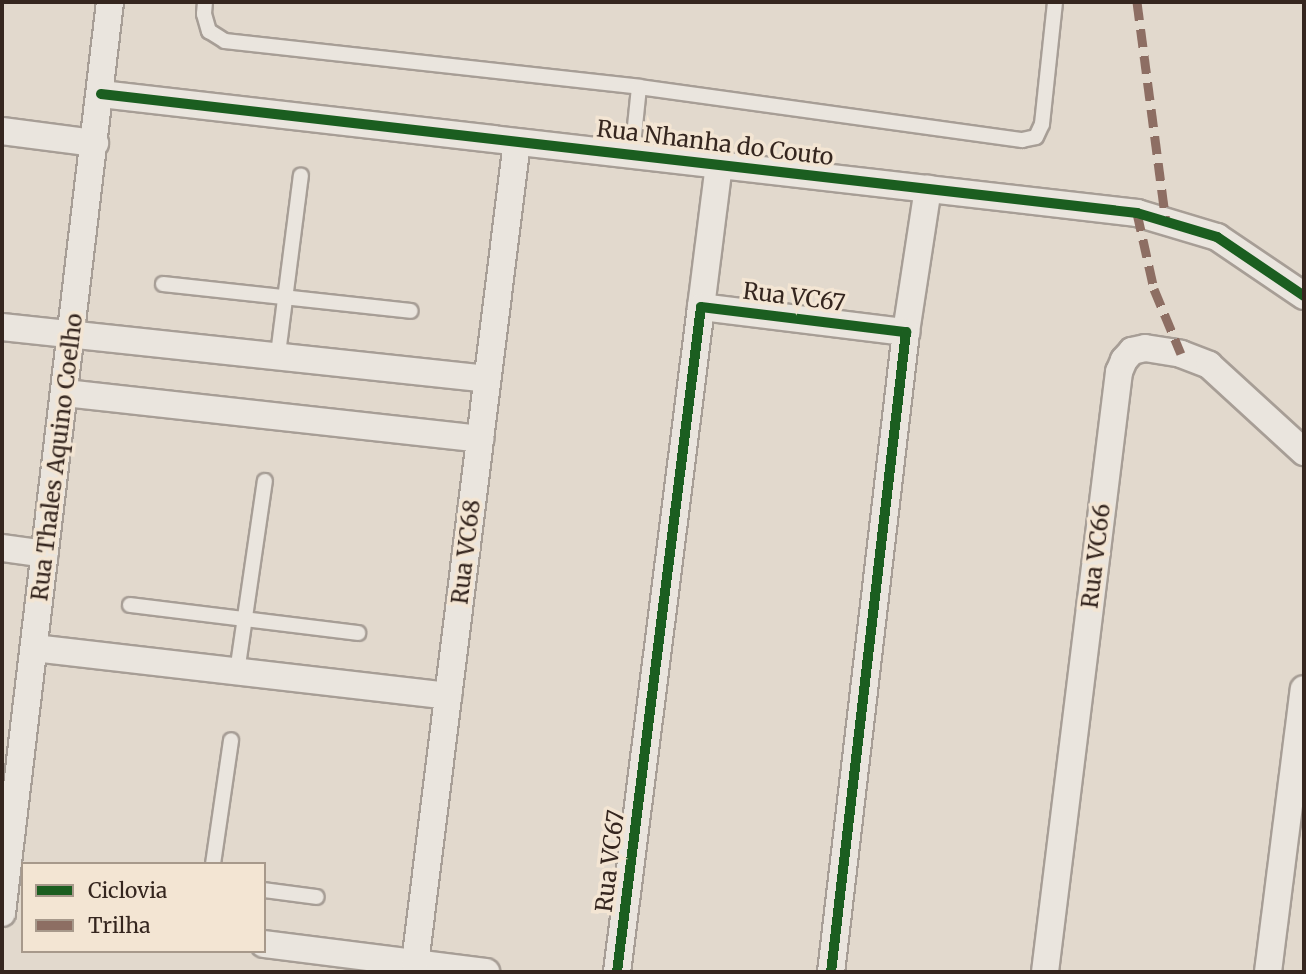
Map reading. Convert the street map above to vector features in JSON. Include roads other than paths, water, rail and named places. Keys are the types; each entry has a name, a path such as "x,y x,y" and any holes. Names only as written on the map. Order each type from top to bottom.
{"street":[{"name":"Rua Thales Aquino Coelho","path":"2,913 11,757 34,648 110,2"},
{"name":"Rua Nhanha do Couto","path":"101,94 1137,213 1217,237 1304,296"},
{"path":"2,131 95,143"},
{"name":"Rua VC68","path":"415,963 517,142"},
{"name":"Rua VC67","path":"617,972 719,165"},
{"path":"831,972 906,332 928,189"},
{"name":"Rua VC67","path":"701,307 906,332"},
{"path":"2,327 278,354 487,379"},
{"name":"Rua VC66","path":"1045,972 1119,372 1124,360 1132,351 1144,348 1181,354 1209,365 1304,452"},
{"path":"65,393 480,439"},
{"path":"2,548 45,554"},
{"path":"34,648 448,696"},
{"path":"1268,972 1296,800 1304,689"},
{"path":"2,913 21,915"},
{"path":"266,945 327,962 415,963 486,972"}],"lane":[{"path":"205,2 204,15 209,31 225,41 639,88 1022,140 1036,137 1042,124 1055,2"},
{"path":"632,155 639,88"},
{"path":"278,354 301,176"},
{"path":"163,284 411,312"},
{"path":"237,672 265,481"},
{"path":"130,605 358,634"},
{"path":"213,862 231,740"},
{"path":"266,890 317,897"}]}
